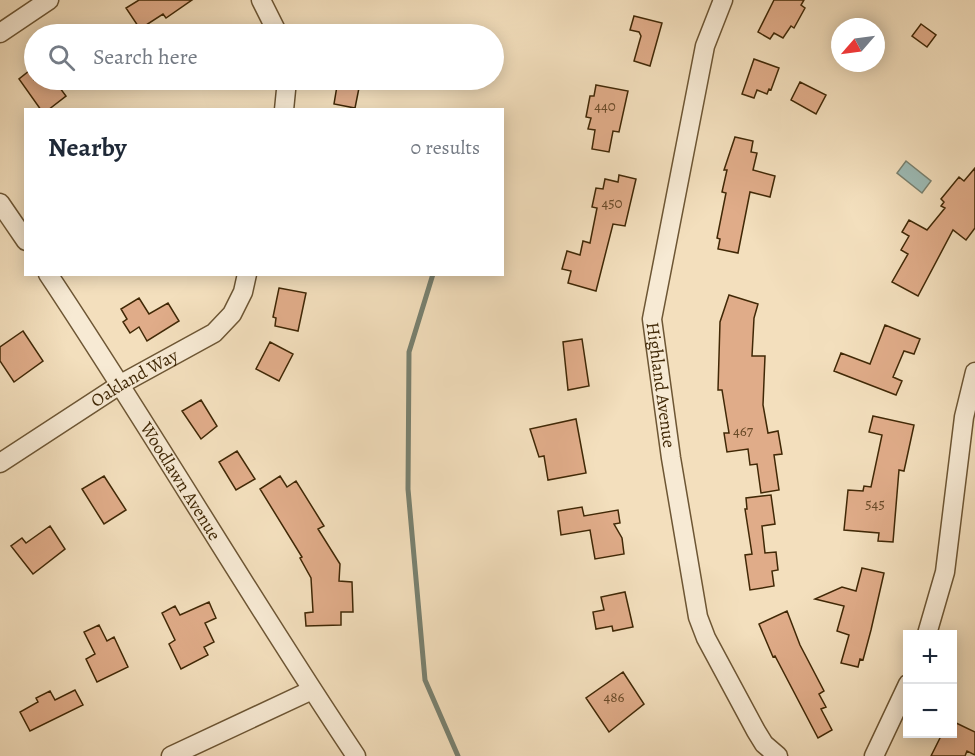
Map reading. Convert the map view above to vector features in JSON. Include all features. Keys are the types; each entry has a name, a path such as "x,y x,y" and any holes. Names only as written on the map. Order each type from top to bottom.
{"street":[{"path":"0,33 49,0"},
{"path":"261,0 273,24"},
{"name":"Highland Avenue","path":"723,0 705,46 652,319 671,458 698,617 706,638 756,731 764,744 778,756"},
{"path":"284,108 286,90"},
{"path":"0,203 24,238"},
{"name":"Woodlawn Avenue","path":"49,276 121,384 312,690 356,756"},
{"name":"Oakland Way","path":"0,463 121,384 214,333 231,314 243,292 247,276"},
{"path":"928,630 945,572 964,417 975,372"},
{"path":"171,756 312,690"},
{"path":"874,756 903,695"}],"water":[{"path":"906,161 931,181 922,193 897,173"}],"building":[{"path":"139,0 192,0 166,18 163,14 148,24 137,24 126,8"},
{"path":"774,0 804,0 801,5 805,8 794,28 791,26 783,38 774,33 770,39 758,32"},
{"path":"634,16 662,23 650,66 634,61 641,36 639,32 630,30"},
{"path":"921,24 936,35 927,47 912,36"},
{"path":"754,59 779,68 771,90 769,89 767,94 757,90 754,98 742,94"},
{"path":"24,75 24,86 19,79"},
{"path":"800,82 826,95 816,114 791,100"},
{"path":"596,85 628,91 619,132 613,131 609,152 592,149 595,130 588,129 591,118 586,117 590,96 594,96"},
{"path":"27,90 62,90 66,96 51,108 40,108"},
{"path":"336,90 359,90 355,108 334,104"},
{"path":"735,137 753,141 751,152 757,153 753,170 775,176 770,197 750,192 738,253 718,249 720,239 717,238 726,193 722,192 727,170 724,170"},
{"path":"975,168 975,228 966,240 953,230 918,296 892,282 908,254 901,250 909,236 902,232 909,220 927,230 945,208 941,206 944,202 941,199 959,177 964,181"},
{"path":"619,175 636,179 625,226 613,224 596,291 568,283 571,271 562,269 567,251 580,255 583,241 590,243 597,208 592,207 596,188 603,189 605,179 618,182"},
{"path":"279,288 306,293 298,331 275,326 276,318 273,317"},
{"path":"729,295 758,304 754,318 752,356 765,356 763,405 768,433 778,431 782,454 774,455 779,490 761,493 757,464 750,465 748,449 727,452 724,433 729,433 722,390 718,390 720,322"},
{"path":"139,298 149,314 168,303 179,321 147,341 139,327 130,333 123,322 127,319 121,309"},
{"path":"885,325 920,339 914,354 904,351 893,377 902,381 896,395 834,371 841,353 870,364"},
{"path":"23,331 43,361 14,382 0,361 0,347"},
{"path":"582,339 589,386 568,390 563,342"},
{"path":"270,342 293,354 279,381 256,369"},
{"path":"201,400 217,426 201,439 182,411"},
{"path":"873,416 914,425 904,471 899,470 893,542 878,541 879,533 844,530 848,490 863,491 864,486 871,487 882,435 869,432"},
{"path":"576,419 586,473 548,480 544,456 539,457 530,429"},
{"path":"237,451 255,479 236,490 219,462"},
{"path":"104,476 126,510 104,524 82,489"},
{"path":"280,476 287,487 296,481 324,526 318,529 340,564 339,581 352,582 353,612 341,612 341,625 306,626 305,613 313,612 311,578 300,558 302,557 260,489"},
{"path":"771,495 775,524 762,526 765,553 776,552 778,570 772,571 774,586 750,590 745,555 752,554 745,509 747,509 746,498"},
{"path":"582,507 584,516 618,510 620,523 614,524 622,538 624,554 595,559 590,530 561,535 558,511"},
{"path":"50,526 65,549 33,574 11,546 22,538 26,543"},
{"path":"862,568 884,573 863,660 860,659 858,667 841,663 849,635 837,631 844,606 815,599 842,587 856,591"},
{"path":"625,592 633,627 613,631 612,626 596,629 593,612 604,610 601,597"},
{"path":"209,602 216,618 205,623 214,642 204,647 208,655 181,669 169,644 175,640 162,613 175,606 180,615"},
{"path":"787,611 800,645 824,691 819,694 826,707 821,709 832,730 818,738 775,656 773,657 759,624"},
{"path":"99,625 107,641 114,637 128,667 97,682 86,659 95,654 84,632"},
{"path":"623,672 644,704 609,732 586,698"},
{"path":"75,690 83,705 30,731 20,712 38,702 36,698 50,691 55,700"},
{"path":"957,723 975,732 975,755 967,751 965,756 931,756 940,738 957,738"}],"waterway":[{"path":"432,276 409,352 408,489 425,680 458,756"}]}
